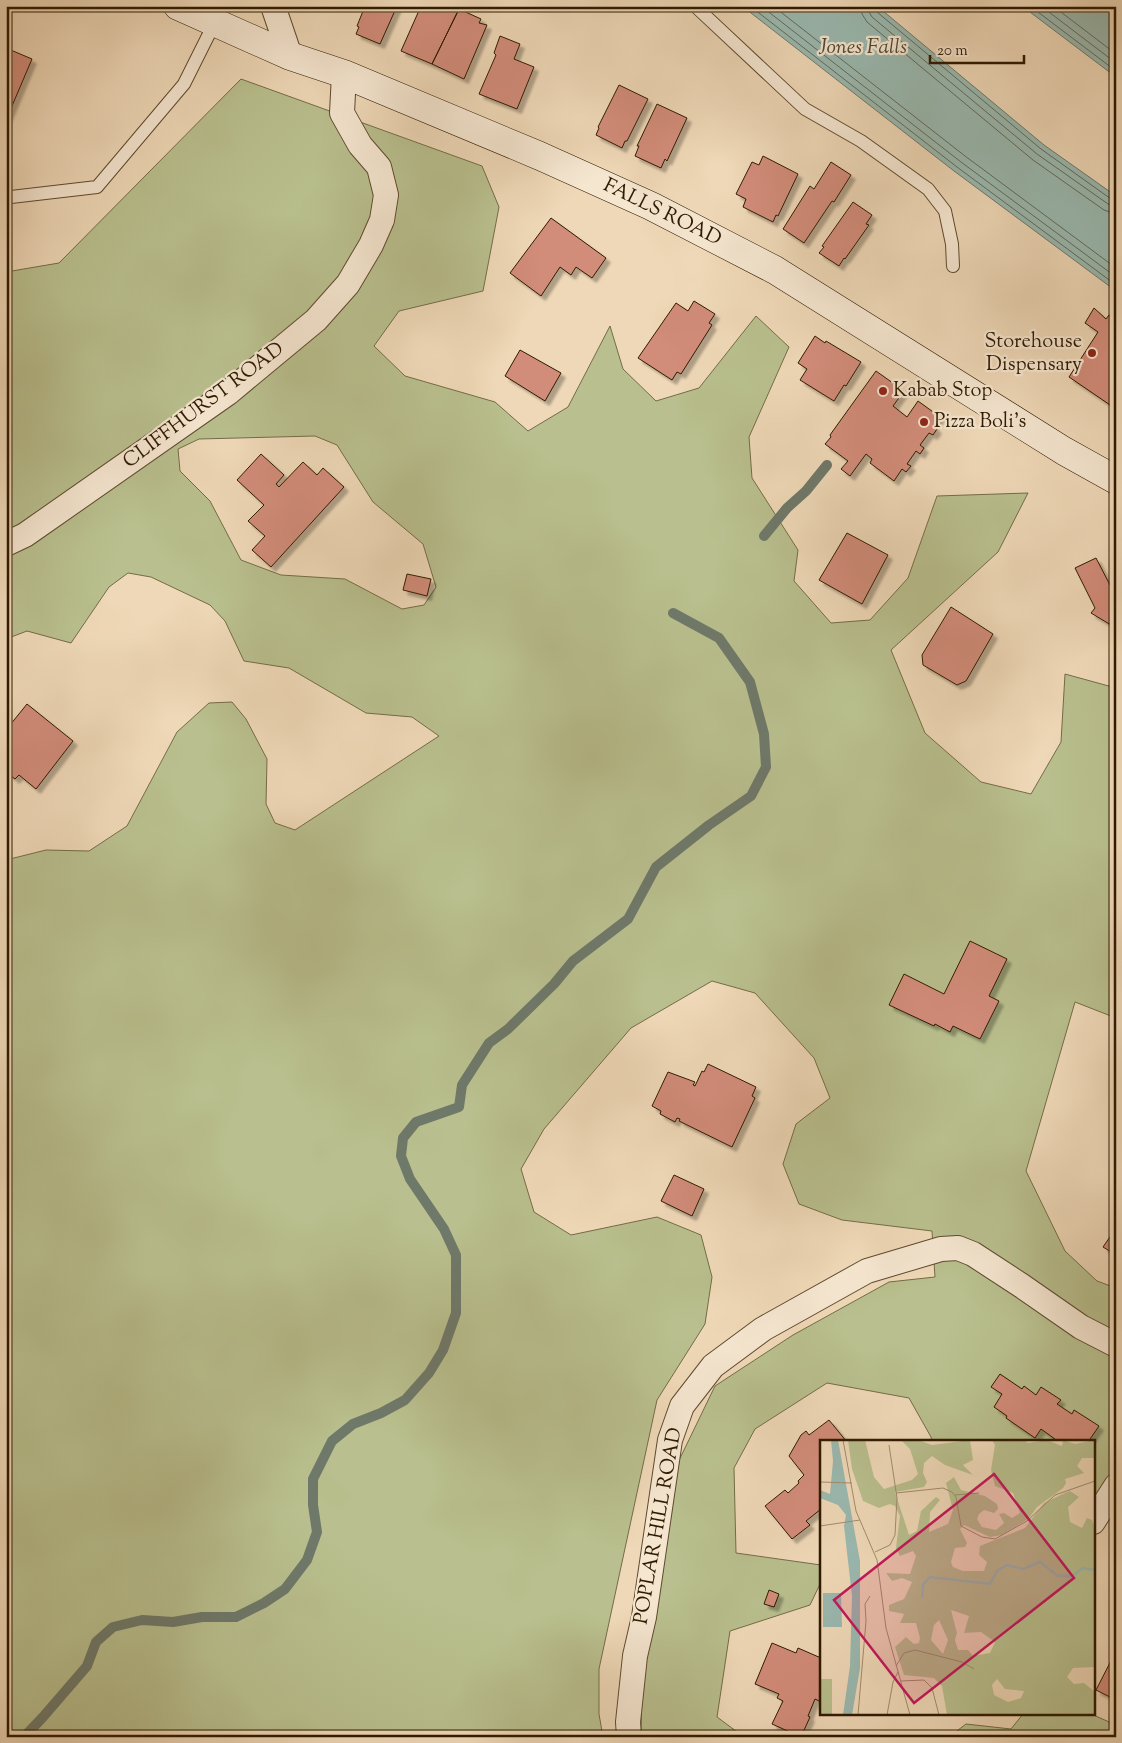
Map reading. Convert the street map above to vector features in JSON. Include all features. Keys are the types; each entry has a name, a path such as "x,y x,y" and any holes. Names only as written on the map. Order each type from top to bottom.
{"main road":[{"name":"FALLS ROAD","path":"178,6 290,56 344,74 540,156 651,206 775,270 1057,447 1116,480"}],"street":[{"path":"273,6 290,56"},
{"name":"CLIFFHURST ROAD","path":"6,544 25,535 228,393 316,320 348,284 371,245 382,220 386,195 379,168 360,145 342,112 344,74"},
{"name":"POPLAR HILL ROAD","path":"629,1737 628,1722 635,1656 644,1617 670,1440 682,1406 713,1366 763,1329 867,1272 942,1249 958,1248 973,1254 1080,1327 1116,1345"},
{"path":"1094,1520 1116,1486"}],"lane":[{"path":"695,6 805,109 861,141 928,189 945,211 952,244 953,266"},
{"path":"6,195 11,197 97,187 184,84 214,22"}],"green space":[{"path":"241,79 482,166 499,207 483,291 399,311 374,346 405,376 495,402 528,431 568,407 610,326 623,369 656,401 699,388 756,316 789,347 749,437 752,478 798,550 794,581 831,623 870,620 908,578 937,496 1028,493 998,552 891,650 925,733 981,782 1031,794 1061,742 1065,674 1116,688 1116,1018 1075,1002 1026,1171 1065,1251 1097,1281 1116,1288 1116,1483 1094,1504 1094,1440 932,1440 909,1398 827,1383 755,1429 734,1468 736,1553 820,1565 820,1584 810,1605 730,1631 717,1717 744,1737 641,1737 642,1684 669,1481 715,1386 793,1335 889,1282 935,1277 932,1231 842,1220 799,1204 783,1164 796,1124 830,1098 814,1058 755,993 712,981 631,1028 544,1129 521,1169 534,1212 571,1235 657,1217 701,1235 712,1277 705,1324 657,1400 599,1669 599,1714 603,1737 6,1737 6,860 46,850 89,851 127,826 177,732 209,703 232,702 246,719 267,759 266,804 275,823 295,830 439,736 412,717 366,713 289,668 244,661 225,621 210,605 151,577 128,573 109,587 71,643 27,631 6,639 6,272 59,263","holes":["315,436 337,445 373,502 423,544 436,587 424,605 402,609 345,579 281,575 241,560 210,501 180,471 178,449 199,439"]},
{"path":"1094,1715 1116,1725 1116,1737 949,1737 966,1724 1011,1729 1021,1716"}],"water":[{"name":"Jones Falls","path":"742,6 877,6 1044,145 1116,196 1116,291 954,171"},
{"path":"1022,6 1116,6 1116,77"}],"building":[{"path":"365,6 397,6 380,44 356,34"},
{"path":"421,6 453,6 459,9 432,64 401,51"},
{"path":"459,9 481,19 479,23 487,25 464,79 432,64"},
{"path":"500,36 520,44 514,59 534,67 517,109 479,94 496,55 494,53"},
{"path":"6,48 32,59 6,120"},
{"path":"619,85 648,99 622,148 596,135 598,127"},
{"path":"657,104 687,118 667,161 665,159 661,168 635,156 639,146 637,146"},
{"path":"763,156 798,174 778,216 776,215 773,222 743,207 746,199 736,194 752,162 759,165"},
{"path":"831,162 851,175 804,243 783,229 810,186 814,189"},
{"path":"853,202 872,215 866,224 869,225 839,266 819,253"},
{"path":"551,218 606,258 592,278 576,267 571,275 560,267 541,296 510,273"},
{"path":"694,301 715,314 709,323 712,325 681,374 677,372 672,380 638,358 676,303 688,311"},
{"path":"1094,308 1106,319 1109,315 1116,320 1116,409 1069,377 1098,332 1085,323"},
{"path":"815,336 861,362 834,401 800,380 807,369 798,363"},
{"path":"520,350 561,373 545,401 505,376"},
{"path":"876,371 904,391 893,406 907,417 918,401 940,417 933,426 937,429 933,435 929,433 920,445 924,448 920,454 916,451 907,464 911,466 906,472 902,469 894,481 870,463 872,459 866,454 850,476 841,469 848,461 825,444"},
{"path":"261,454 284,475 276,484 279,487 303,462 317,475 323,468 344,487 271,567 252,550 265,536 248,521 264,505 237,480"},
{"path":"847,533 888,555 862,604 819,580"},
{"path":"1096,558 1110,585 1116,583 1116,628 1091,613 1095,608 1075,568"},
{"path":"407,574 431,579 427,596 403,590"},
{"path":"951,607 993,634 966,681 957,685 923,665 922,655"},
{"path":"27,704 73,741 36,789 19,775 15,779 6,772 6,722 10,725"},
{"path":"970,941 1007,959 989,996 999,1001 980,1039 953,1026 950,1032 889,1005 904,974 944,994"},
{"path":"708,1064 756,1087 752,1096 755,1098 732,1147 679,1121 680,1119 677,1118 675,1122 660,1114 661,1111 652,1106 668,1072 695,1082 693,1085 695,1086 702,1071 704,1072"},
{"path":"674,1175 704,1189 692,1216 661,1201"},
{"path":"1116,1228 1116,1255 1103,1247"},
{"path":"1000,1374 1022,1389 1024,1386 1036,1395 1041,1387 1061,1400 1057,1404 1072,1414 1074,1410 1099,1426 1089,1440 1056,1440 1041,1429 1035,1438 1006,1418 1007,1416 994,1407 1002,1394 991,1387"},
{"path":"829,1420 845,1440 820,1440 820,1510 806,1521 810,1525 792,1539 765,1506 785,1490 788,1493 799,1483 798,1481 804,1475 789,1456 801,1435 806,1431 809,1435"},
{"path":"769,1590 779,1594 774,1607 764,1604"},
{"path":"772,1643 796,1653 798,1648 820,1658 820,1702 815,1699 808,1716 810,1717 801,1737 772,1724 783,1701 777,1698 779,1694 755,1684"},
{"path":"1116,1651 1116,1700 1096,1690"}],"waterway":[{"path":"764,536 787,508 806,491 827,465"},
{"path":"24,1737 87,1666 96,1642 113,1627 142,1620 173,1622 202,1617 236,1617 264,1603 285,1589 307,1560 317,1532 313,1505 313,1479 332,1441 353,1424 381,1413 405,1400 429,1373 443,1350 456,1313 456,1255 444,1229 410,1179 401,1156 403,1138 416,1122 459,1107 462,1085 489,1043 508,1029 554,984 573,961 628,919 656,867 709,825 751,796 766,767 764,734 750,682 719,638 673,613"}],"place":[{"name":"Storehouse Dispensary","path":"1092,353"},
{"name":"Kabab Stop","path":"883,391"},
{"name":"Pizza Boli's","path":"924,422"}]}
